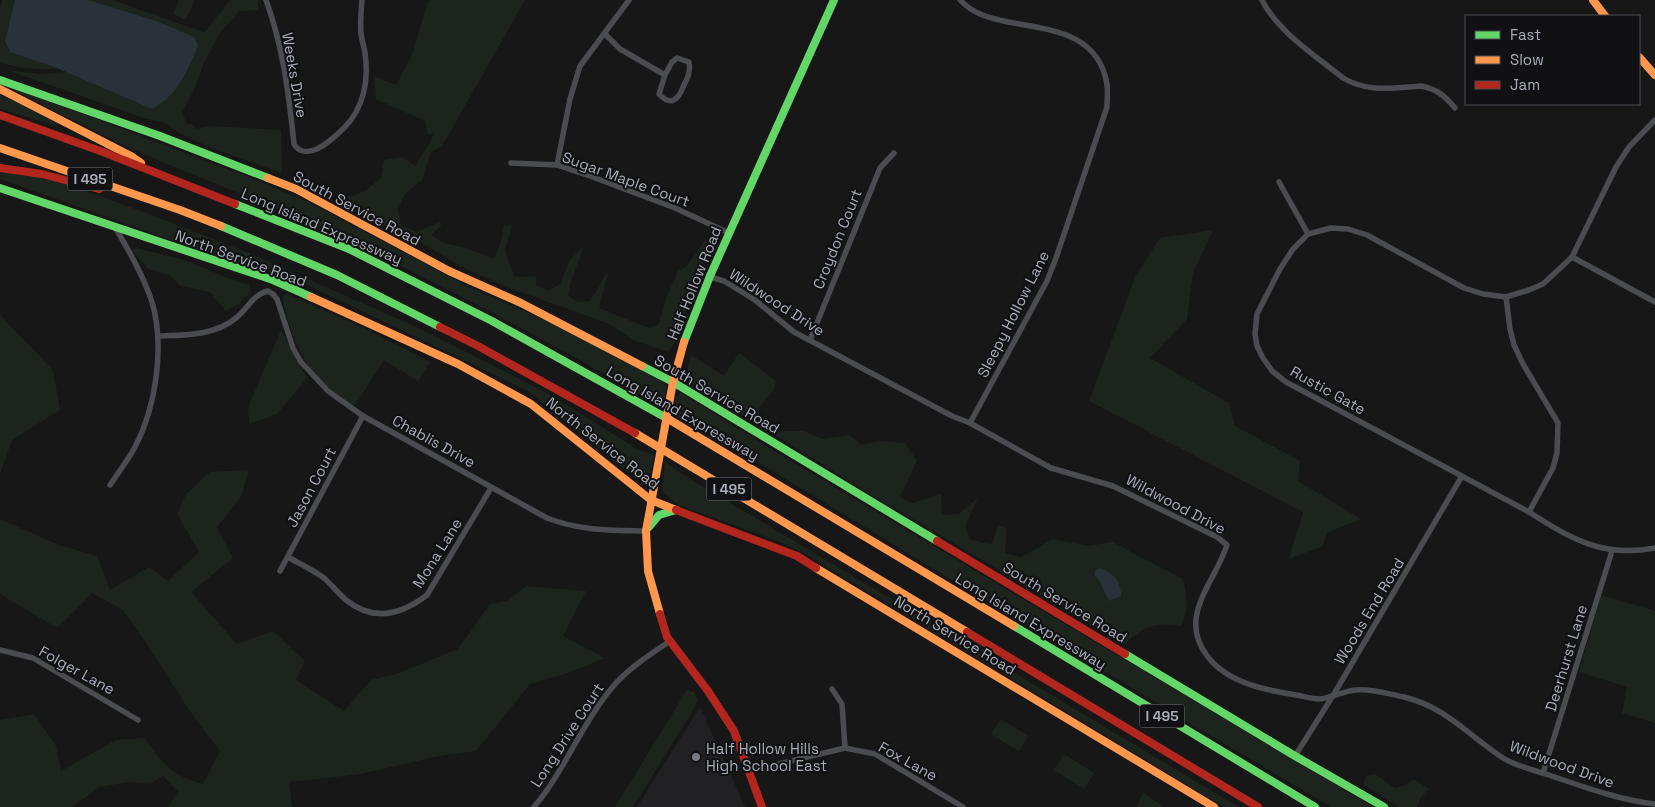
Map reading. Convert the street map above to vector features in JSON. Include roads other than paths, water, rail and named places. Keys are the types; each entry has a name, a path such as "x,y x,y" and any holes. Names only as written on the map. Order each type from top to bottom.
{"main road":[{"name":"Half Hollow Road","path":"762,807 734,731 708,691 667,637 648,571 646,531 673,382 696,306 834,0"},
{"path":"1594,0 1604,15"},
{"path":"1640,58 1655,75"},
{"name":"South Service Road","path":"0,80 160,136 296,189 449,271 521,303 673,382 1295,756 1384,807"},
{"path":"0,89 131,156 157,173"},
{"name":"Long Island Expressway","path":"0,115 157,173 348,249 420,284 564,360 720,450 1315,807"},
{"name":"I 495","path":"0,148 180,210 337,275 416,314 542,381 706,475 1258,807"},
{"path":"0,168 42,174 180,210"},
{"name":"North Service Road","path":"0,188 273,280 458,364 531,404 651,500 797,556 1214,807"},
{"path":"646,531 653,520 659,515 677,510"}],"street":[{"name":"Weeks Drive","path":"266,0 279,46 286,81 294,144 297,150 301,152 315,149 329,141 352,120 360,104 366,87 367,71 361,35 362,0"},
{"path":"557,165 570,99 580,66 629,0"},
{"name":"Sleepy Hollow Lane","path":"960,0 968,8 983,16 1069,34 1090,49 1098,58 1107,85 1107,108 1082,185 1047,281 970,423"},
{"path":"1262,0 1271,16 1284,29 1350,82 1369,88 1430,87 1444,95 1455,108"},
{"path":"605,34 620,49 664,75"},
{"path":"677,58 689,62 691,69 680,96 675,100 664,99 659,94 664,75 672,62 677,58"},
{"path":"1279,182 1308,234 1331,228 1348,229 1367,235 1464,288 1483,294 1506,297 1543,284 1572,257 1616,167 1629,147 1655,120"},
{"name":"Croydon Court","path":"810,340 880,168 894,153"},
{"name":"Sugar Maple Court","path":"511,163 557,165 668,205 729,233"},
{"path":"110,485 134,449 144,429 151,407 156,380 158,336 156,319 144,281 115,227"},
{"name":"Rustic Gate","path":"1308,234 1293,249 1280,269 1258,314 1255,334 1257,346 1272,371 1286,382 1574,538 1592,546 1612,551 1655,548"},
{"path":"1572,257 1655,302"},
{"name":"Wildwood Drive","path":"710,277 724,281 755,300 794,332 952,416 970,423 1051,468 1113,486 1217,536 1227,545 1222,560 1201,598 1195,625 1198,641 1207,656 1218,668 1232,676 1267,689 1320,699 1356,690 1406,698 1444,713 1505,759 1543,774 1615,797 1655,804"},
{"name":"Chablis Drive","path":"158,336 199,334 218,328 236,318 260,293 268,291 277,299 293,348 301,362 328,391 363,416 547,518 567,526 646,531"},
{"path":"1506,297 1514,345 1558,423 1557,453 1553,468 1529,512"},
{"name":"Jason Court","path":"280,571 363,416"},
{"name":"Woods End Road","path":"1295,756 1334,694 1462,476"},
{"name":"Mona Lane","path":"288,557 324,578 346,600 367,612 383,614 403,610 416,604 427,595 491,488"},
{"name":"Deerhurst Lane","path":"1543,774 1612,551"},
{"name":"Long Drive Court","path":"534,807 552,782 600,704 616,684 639,662 670,641"},
{"name":"Folger Lane","path":"0,650 33,658 138,720"},
{"path":"832,688 842,704 845,748"},
{"name":"Fox Lane","path":"749,771 845,748 875,754 964,807"}],"place":[{"name":"Half Hollow Hills High School East","path":"696,757"}]}
